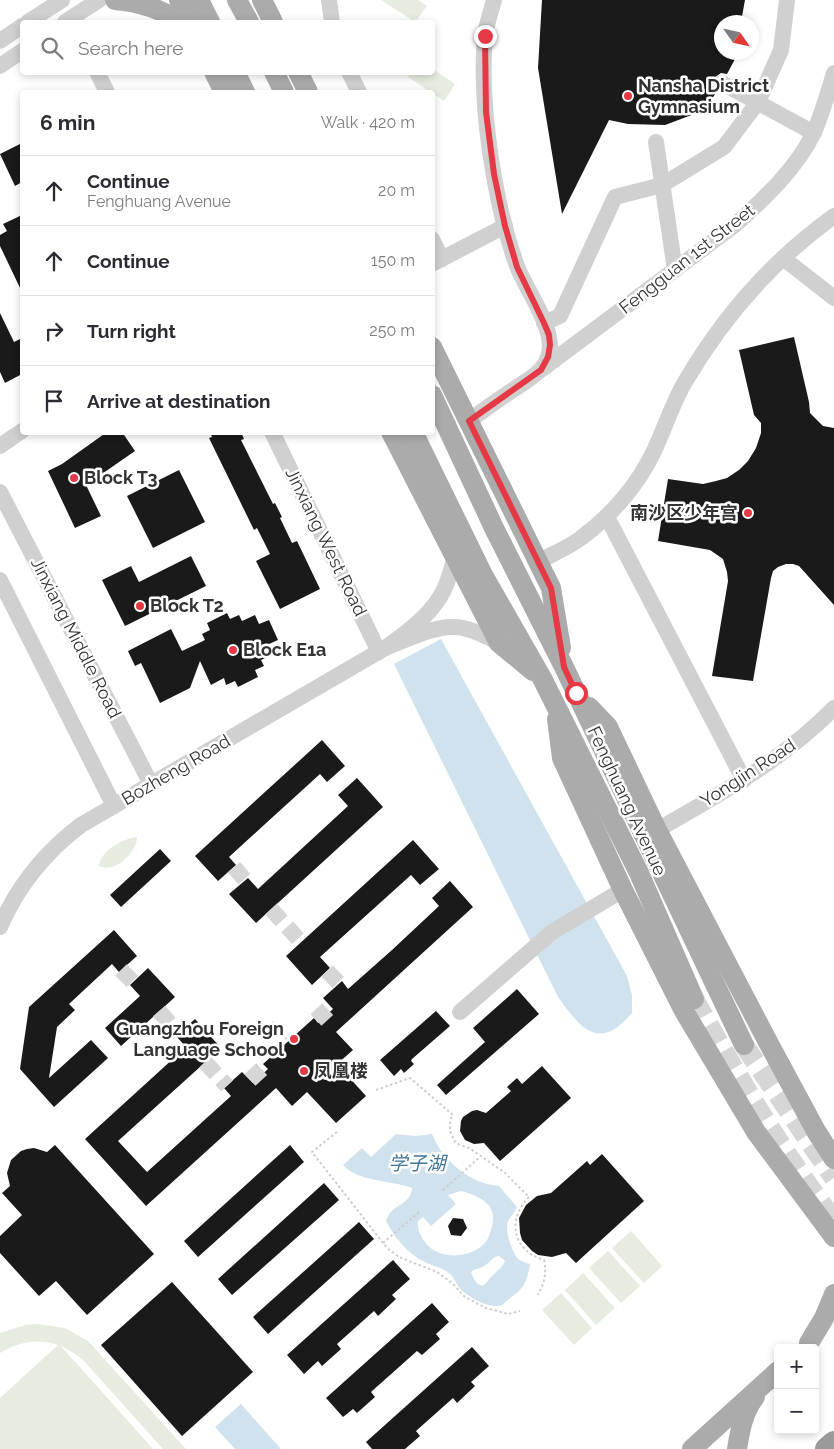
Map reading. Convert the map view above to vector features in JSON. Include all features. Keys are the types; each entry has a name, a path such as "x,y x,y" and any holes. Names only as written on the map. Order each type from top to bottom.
{"highway":[{"path":"827,1449 834,1443"}],"main road":[{"path":"115,0 150,6 177,20"},
{"path":"179,0 189,20"},
{"path":"199,0 209,20"},
{"path":"237,0 248,20"},
{"path":"262,0 273,20"},
{"path":"216,75 223,90"},
{"path":"236,75 244,90"},
{"path":"276,75 283,90"},
{"path":"300,75 307,90"},
{"path":"435,353 551,588 564,667"},
{"name":"Fenghuang Avenue","path":"435,401 494,528 564,667 744,1046"},
{"path":"393,435 499,643 543,680"},
{"name":"Fenghuang Avenue","path":"414,435 483,575 555,702 640,872 694,999"},
{"path":"576,693 608,727 657,830 768,1042 816,1131 834,1159"},
{"path":"555,702 562,758 623,890 684,1010 751,1124 834,1238"},
{"path":"817,1216 834,1252"},
{"path":"808,1344 824,1318 834,1294"},
{"path":"809,1344 834,1321"},
{"path":"692,1449 773,1375"},
{"path":"737,1449 740,1428 751,1402 773,1375"}],"street":[{"path":"31,20 62,0"},
{"path":"329,0 332,20"},
{"path":"494,0 485,36 486,112 494,174 505,226 517,267 549,335 548,357 541,370"},
{"path":"544,323 560,316 614,197 662,185 724,147 758,102 781,50 787,0"},
{"path":"68,20 99,2"},
{"path":"86,20 99,2"},
{"path":"0,41 20,27"},
{"path":"0,66 20,52"},
{"name":"Fengguan 1st Street","path":"469,421 675,270 736,224 760,202 784,175 814,133 834,73"},
{"path":"98,75 106,90"},
{"path":"350,75 358,90"},
{"path":"722,83 814,133"},
{"path":"656,142 675,270"},
{"path":"538,562 580,539 607,517 645,466 654,451 684,384 728,317 783,258 834,216"},
{"path":"437,261 505,226"},
{"path":"783,258 834,298"},
{"path":"0,446 20,432"},
{"name":"Jinxiang West Road","path":"274,435 382,650"},
{"name":"Jinxiang Middle Road","path":"0,492 151,784"},
{"path":"607,517 744,780"},
{"path":"382,650 407,632 440,598 447,584 455,556"},
{"path":"0,580 114,806"},
{"path":"382,650 439,628 462,628 481,634 499,643"},
{"name":"Bozheng Road","path":"0,927 16,894 44,857 81,825 382,650"},
{"name":"Yongjin Road","path":"657,830 744,780 791,748 834,708"},
{"path":"460,1012 552,932 623,890"}],"path":[{"path":"272,1022 288,1041"},
{"path":"376,1090 410,1078 453,1115 450,1120 450,1131 455,1142 460,1146 470,1148 504,1172 529,1197 518,1210 515,1226 519,1242 524,1248 530,1254 544,1260 546,1270 544,1282 538,1295"},
{"path":"337,1132 312,1152 384,1243 399,1257 437,1272 451,1282 465,1297 486,1308 508,1314 520,1311"},
{"path":"443,1190 481,1156"},
{"path":"384,1243 419,1212"}],"shaded area":[{"path":"381,0 418,0 427,6 416,20 412,20"},
{"path":"435,70 455,84 444,101 435,95 435,90 428,90 408,77 410,75 435,75"},
{"path":"137,837 133,849 124,860 112,867 105,868 99,866 104,855 113,846"},
{"path":"631,1231 662,1266 644,1283 612,1248"},
{"path":"608,1251 640,1286 621,1303 589,1268"},
{"path":"583,1273 615,1308 596,1325 565,1290"},
{"path":"561,1293 592,1328 574,1345 542,1310"},
{"path":"38,1324 65,1328 88,1341 186,1449 163,1449 85,1362 60,1345 153,1449 0,1449 0,1398 58,1345 28,1342 0,1353 0,1333 25,1325"}],"water":[{"path":"441,639 627,976 632,995 632,1013 620,1025 610,1031 600,1034 591,1032 575,1018 558,997 394,664"},
{"name":"学子湖","path":"396,1134 415,1136 432,1134 443,1153 458,1169 478,1181 499,1186 517,1207 507,1225 511,1246 518,1259 530,1264 524,1284 518,1292 502,1305 491,1306 485,1304 461,1290 447,1271 419,1259 408,1250 393,1233 386,1221 389,1214 409,1197 412,1188 357,1175 343,1165 362,1148 371,1157","holes":["461,1191 480,1198 490,1207 493,1218 489,1236 484,1244 470,1253 453,1255 437,1252 425,1242 418,1229 418,1221 423,1217 431,1226 456,1204 448,1195","499,1256 505,1261 501,1267 484,1285 477,1284 471,1272"]},
{"path":"241,1404 281,1449 235,1449 215,1427"}],"building":[{"name":"Nansha District Gymnasium","path":"542,0 745,0 742,15 714,15 714,60 734,60 727,74 721,73 714,78 712,84 717,91 705,110 665,125 628,124 609,120 562,214 538,68"},
{"path":"20,144 20,183 15,186 0,154"},
{"path":"20,216 20,288 0,246 0,235 7,231 3,224"},
{"path":"0,313 14,342 20,339 20,375 5,383 0,372"},
{"name":"南沙区少年宫","path":"794,337 810,413 823,426 834,428 834,605 799,566 786,564 778,567 773,571 771,578 753,681 712,676 728,581 727,572 723,559 710,550 658,541 668,479 703,484 727,478 748,461 756,448 761,433 761,423 754,415 739,350"},
{"name":"Block T3","path":"103,435 124,435 135,451 86,485 101,516 75,528 48,471 62,464"},
{"path":"211,435 242,435 244,439 241,440 273,504 275,503 282,517 280,518 292,543 297,541 320,589 280,609 256,561 270,554 257,528 254,530 209,438 212,437"},
{"path":"179,470 205,522 153,548 127,496"},
{"name":"Block T2","path":"191,556 206,586 125,626 102,580 131,566 139,582"},
{"path":"227,613 230,619 239,615 242,621 255,615 259,624 269,620 278,640 269,644 274,654 261,660 264,666 255,670 258,677 238,687 235,681 226,685 224,678 211,685 200,661 190,688 160,703 141,663 135,666 128,651 171,629 182,651 205,640 202,634 210,630 207,623"},
{"path":"322,740 345,766 327,782 320,774 229,857 236,865 218,881 195,856"},
{"path":"357,778 383,807 256,923 229,894 248,878 258,889 348,806 338,795"},
{"path":"413,840 439,869 420,885 411,875 320,957 330,968 312,985 286,956"},
{"path":"160,849 171,861 121,907 110,895"},
{"path":"450,881 473,907 336,1032 353,1050 337,1064 366,1096 336,1123 307,1092 292,1106 276,1088 146,1206 85,1139 186,1047 176,1036 195,1019 221,1048 118,1141 147,1172 231,1096 224,1088 242,1072 253,1083 268,1069 263,1064 314,1018 318,1023 333,1009 323,998 342,981 348,989 392,950 439,906 432,898"},
{"path":"114,930 137,956 119,972 112,964 69,1004 75,1010 57,1027 49,1078 91,1040 108,1058 54,1107 20,1069 29,1007"},
{"path":"148,968 175,997 121,1046 105,1028 140,996 130,985"},
{"path":"517,989 539,1014 446,1095 437,1085 485,1042 473,1028"},
{"path":"436,1011 450,1026 412,1059 411,1061 414,1064 404,1073 401,1069 394,1076 380,1060"},
{"path":"542,1066 571,1098 500,1161 484,1143 474,1144 465,1140 460,1131 463,1117 477,1110 486,1113 511,1091 507,1087 517,1078 522,1084"},
{"path":"55,1145 154,1254 87,1315 56,1281 39,1296 0,1253 0,1236 22,1215 2,1193 10,1186 7,1173 11,1160 21,1151 34,1148 47,1152"},
{"path":"290,1145 304,1162 198,1257 184,1241"},
{"path":"602,1154 644,1201 576,1263 566,1253 552,1257 538,1255 532,1251 522,1240 520,1233 519,1218 526,1205 537,1196 551,1193 587,1161 590,1165"},
{"path":"324,1183 339,1200 232,1295 218,1279"},
{"path":"453,1218 463,1219 467,1228 461,1236 451,1235 448,1226"},
{"path":"359,1222 374,1239 268,1334 253,1317"},
{"path":"393,1260 410,1279 392,1295 396,1299 378,1316 374,1311 337,1344 341,1349 322,1366 318,1361 304,1374 287,1355"},
{"path":"172,1282 253,1372 182,1436 101,1345"},
{"path":"432,1303 449,1322 436,1334 440,1339 422,1355 417,1351 371,1392 375,1397 357,1413 353,1409 343,1417 326,1398"},
{"path":"472,1347 489,1366 471,1382 475,1386 457,1403 453,1398 416,1431 420,1436 405,1449 372,1449 366,1442"}],"tunnel":[{"path":"234,867 245,880"},
{"path":"271,909 301,942"},
{"path":"121,970 133,982"},
{"path":"327,971 339,983"},
{"path":"694,999 778,1140 834,1220"},
{"path":"316,1020 331,1006"},
{"path":"159,1011 179,1034"},
{"path":"744,1045 834,1178"},
{"path":"205,1062 227,1086"},
{"path":"250,1080 265,1066"}],"place":[{"name":"Nansha District Gymnasium","path":"628,96"},
{"name":"Block T3","path":"74,478"},
{"name":"南沙区少年宫","path":"748,513"},
{"name":"Block T2","path":"140,606"},
{"name":"Block E1a","path":"233,650"},
{"name":"Guangzhou Foreign Language School","path":"294,1039"},
{"name":"凤凰楼","path":"304,1071"}],"route":[{"path":"485,36 486,112 494,174 505,226 517,267 544,323 549,335 550,345 548,357 541,370 469,421 551,588 564,667 576,693"}]}
